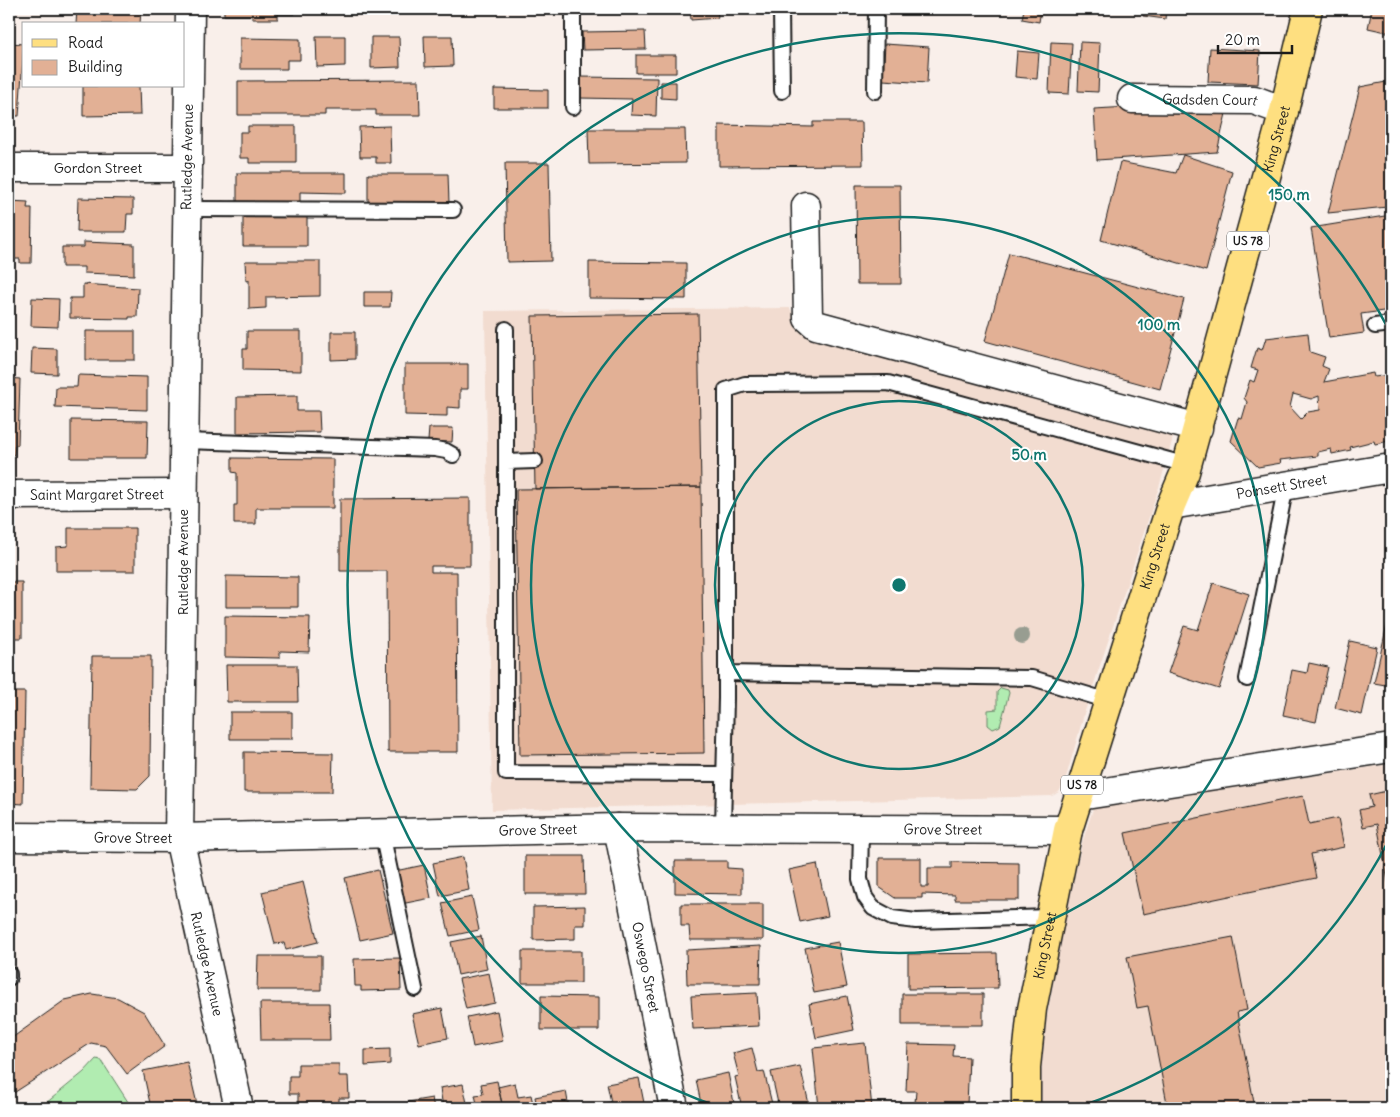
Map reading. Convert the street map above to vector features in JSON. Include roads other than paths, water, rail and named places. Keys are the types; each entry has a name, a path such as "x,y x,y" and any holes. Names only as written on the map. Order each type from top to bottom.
{"main road":[{"name":"King Street","path":"1026,1108 1026,1067 1032,1009 1068,830 1171,504 1188,465 1284,111 1308,9"}],"street":[{"name":"Rutledge Avenue","path":"190,9 183,494 184,623 179,838 239,1108"},
{"name":"Gadsden Court","path":"1132,99 1254,100 1284,111"},
{"name":"Gordon Street","path":"9,168 187,168"},
{"path":"806,206 808,318 816,325 1198,428"},
{"name":"Poinsett Street","path":"1171,504 1391,468"},
{"name":"Saint Margaret Street","path":"9,495 183,494"},
{"path":"1079,796 1391,748"},
{"name":"Grove Street","path":"9,837 179,838 618,828 1068,830"},
{"name":"Oswego Street","path":"618,828 674,1108"}],"lane":[{"path":"573,107 574,9"},
{"path":"781,9 782,91"},
{"path":"875,91 876,9"},
{"path":"186,209 453,210"},
{"path":"1375,326 1391,324"},
{"path":"506,329 506,773 724,774"},
{"path":"723,828 726,674 726,390 745,384 888,383 1188,465"},
{"path":"184,441 435,449 446,451 453,455"},
{"path":"506,462 535,461"},
{"path":"1246,679 1286,486"},
{"path":"726,674 1032,678 1109,701"},
{"path":"861,829 860,879 865,897 873,908 892,918 916,921 1049,917"},
{"path":"382,832 415,989"}]}
